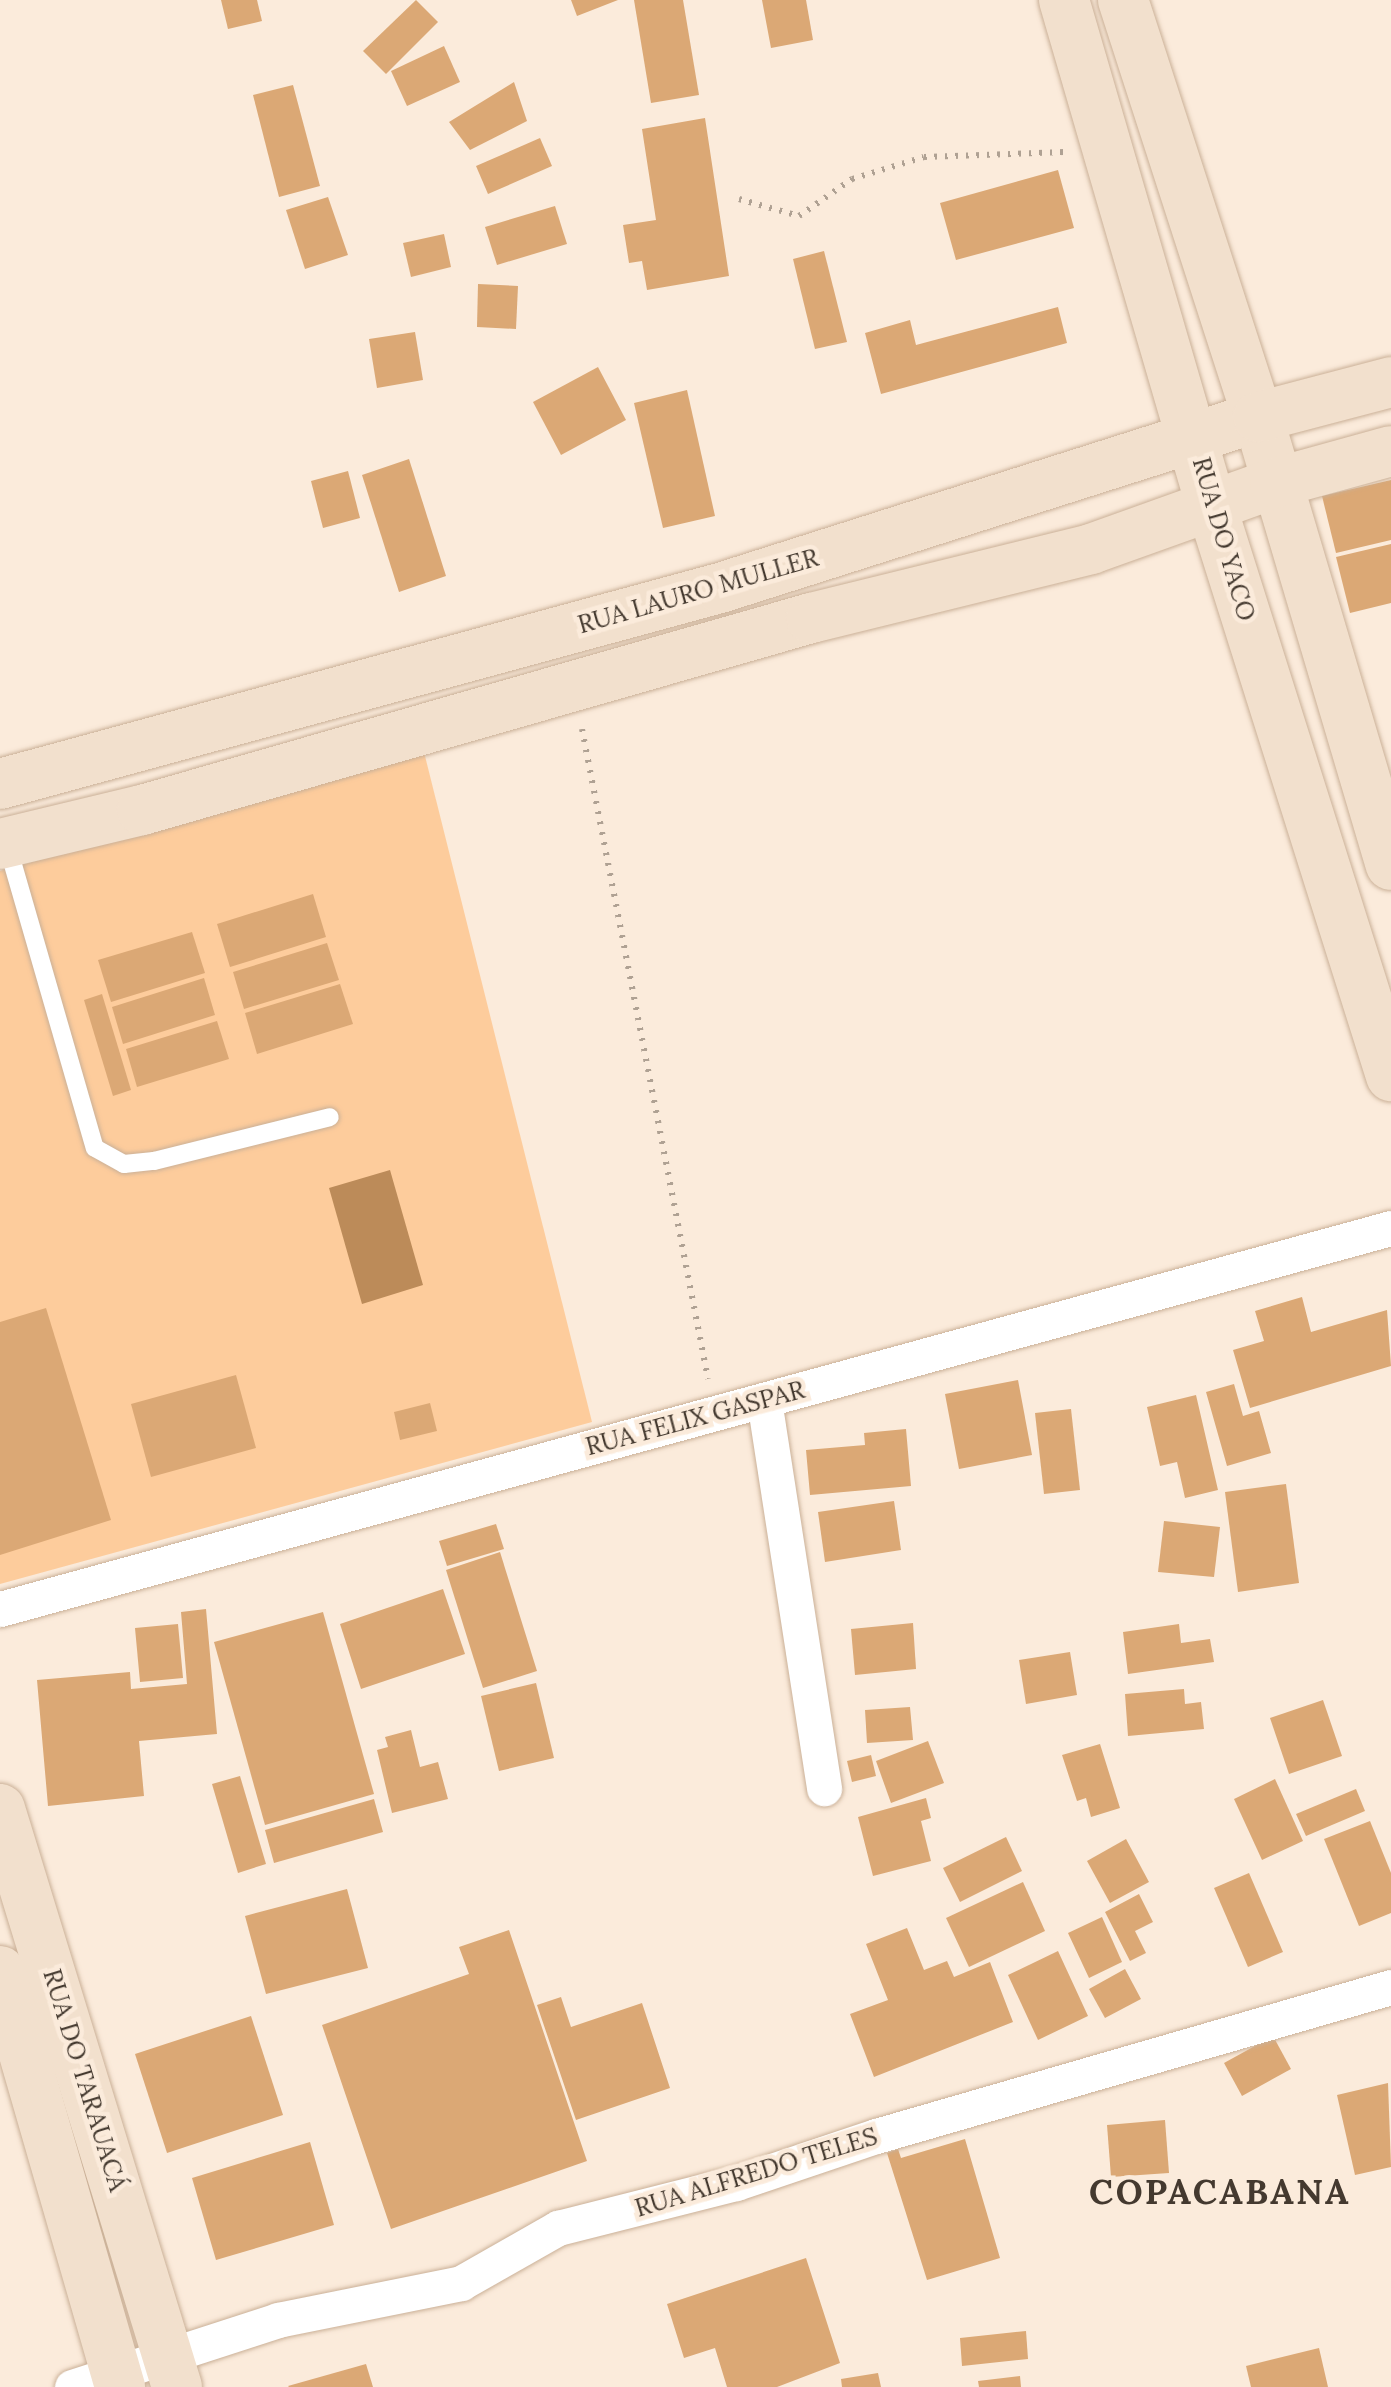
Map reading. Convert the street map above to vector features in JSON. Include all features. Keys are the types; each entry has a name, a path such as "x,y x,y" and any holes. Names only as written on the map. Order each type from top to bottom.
{"street":[{"name":"RUA DO YACO","path":"1064,0 1195,438 1211,505 1391,1076"},
{"path":"1123,0 1258,417 1274,483 1391,865"},
{"name":"RUA LAURO MULLER","path":"0,784 720,588 1258,417 1391,382"},
{"path":"4,844 142,810 573,684 1090,549 1274,483 1391,451"},
{"name":"RUA FELIX GASPAR","path":"0,1609 1391,1228"},
{"path":"764,1400 824,1788"},
{"name":"RUA DO TARAUACÁ","path":"0,1809 172,2370"},
{"name":"RUA DO TARAUACÁ","path":"0,1971 103,2383"},
{"name":"RUA ALFREDO TELES","path":"103,2383 172,2370 278,2320 461,2283 558,2228 736,2183 876,2136 1391,1988"}],"lane":[{"path":"4,844 95,1148 124,1164 154,1162 330,1117"}],"path":[{"path":"739,199 799,216 852,178 924,157 1048,151 1110,156"},
{"path":"573,684 715,1413"}],"shaded area":[{"path":"424,752 592,1422 0,1584 0,871"},
{"path":"390,1170 423,1285 362,1304 329,1188"}],"building":[{"path":"221,0 257,0 262,21 228,29"},
{"path":"416,0 438,22 386,74 363,51"},
{"path":"571,0 618,0 577,16"},
{"path":"634,0 683,0 699,95 651,103"},
{"path":"762,0 806,0 813,40 771,48"},
{"path":"444,46 460,82 407,106 391,71"},
{"path":"514,82 527,121 470,150 449,122"},
{"path":"293,85 320,186 279,197 253,95"},
{"path":"705,118 729,276 647,290 642,261 629,263 623,225 656,220 642,129"},
{"path":"540,138 552,166 488,194 476,166"},
{"path":"1058,170 1074,228 956,260 940,203"},
{"path":"328,197 348,255 305,269 286,210"},
{"path":"555,206 567,244 497,265 485,227"},
{"path":"444,234 451,267 411,277 403,243"},
{"path":"824,251 847,342 815,349 793,259"},
{"path":"478,284 518,286 516,329 477,327"},
{"path":"1058,307 1067,343 881,394 865,333 910,320 916,345"},
{"path":"415,332 423,380 377,388 369,339"},
{"path":"598,367 626,420 561,455 533,402"},
{"path":"687,390 715,516 663,528 634,403"},
{"path":"409,459 446,576 399,592 362,475"},
{"path":"348,471 360,518 323,528 311,481"},
{"path":"1391,480 1391,540 1336,553 1322,496"},
{"path":"1391,544 1391,603 1350,613 1336,557"},
{"path":"313,894 326,937 230,967 217,924"},
{"path":"192,932 205,973 111,1002 98,960"},
{"path":"327,943 339,980 244,1009 233,972"},
{"path":"204,978 215,1015 123,1044 112,1007"},
{"path":"340,984 353,1024 257,1054 245,1013"},
{"path":"102,994 131,1090 113,1096 84,1000"},
{"path":"217,1021 229,1059 137,1087 126,1049"},
{"path":"1302,1297 1311,1332 1387,1310 1391,1366 1250,1408 1233,1350 1264,1341 1255,1311"},
{"path":"46,1308 111,1520 0,1555 0,1322"},
{"path":"236,1375 256,1448 151,1477 131,1404"},
{"path":"1018,1380 1032,1455 959,1469 945,1394"},
{"path":"1234,1384 1243,1416 1259,1411 1271,1453 1227,1466 1206,1392"},
{"path":"1196,1395 1218,1490 1185,1498 1177,1462 1160,1466 1147,1407"},
{"path":"430,1403 437,1431 400,1440 394,1412"},
{"path":"1071,1409 1080,1490 1044,1494 1035,1413"},
{"path":"906,1429 911,1486 810,1495 806,1450 865,1445 864,1433"},
{"path":"1286,1484 1299,1583 1238,1592 1225,1492"},
{"path":"894,1501 901,1550 825,1562 818,1512"},
{"path":"1164,1521 1220,1527 1214,1577 1158,1572"},
{"path":"496,1524 504,1549 447,1566 439,1541"},
{"path":"500,1552 537,1671 483,1688 446,1570"},
{"path":"443,1589 465,1654 361,1689 340,1624"},
{"path":"206,1609 217,1734 139,1741 144,1796 48,1806 37,1680 130,1672 131,1689 187,1684 181,1612"},
{"path":"323,1612 374,1794 265,1825 214,1642"},
{"path":"913,1623 916,1669 855,1675 851,1629"},
{"path":"178,1624 183,1678 140,1682 135,1628"},
{"path":"1179,1624 1181,1643 1210,1639 1214,1662 1128,1674 1123,1632"},
{"path":"1070,1652 1077,1695 1026,1704 1019,1660"},
{"path":"536,1683 554,1758 499,1771 481,1696"},
{"path":"1184,1689 1185,1704 1201,1702 1204,1729 1128,1736 1125,1694"},
{"path":"1323,1700 1342,1756 1289,1774 1270,1718"},
{"path":"910,1707 913,1740 867,1743 865,1710"},
{"path":"411,1730 420,1767 438,1762 448,1799 392,1813 377,1750 388,1747 385,1737"},
{"path":"928,1741 944,1783 891,1803 876,1761"},
{"path":"1100,1744 1120,1808 1091,1817 1086,1798 1077,1801 1062,1755"},
{"path":"871,1755 876,1776 852,1782 847,1761"},
{"path":"240,1776 266,1864 238,1873 212,1784"},
{"path":"1275,1779 1303,1841 1262,1860 1234,1799"},
{"path":"1356,1789 1365,1811 1306,1836 1296,1814"},
{"path":"926,1798 931,1818 921,1821 931,1861 873,1876 858,1817"},
{"path":"374,1799 383,1832 274,1863 265,1830"},
{"path":"1370,1821 1391,1873 1391,1913 1359,1926 1324,1839"},
{"path":"1006,1837 1022,1871 960,1902 943,1868"},
{"path":"1126,1839 1149,1882 1110,1903 1087,1861"},
{"path":"1249,1873 1283,1952 1248,1967 1214,1888"},
{"path":"1023,1882 1045,1931 969,1967 946,1918"},
{"path":"347,1889 368,1968 266,1994 245,1916"},
{"path":"1139,1894 1153,1922 1135,1931 1146,1953 1130,1961 1105,1912"},
{"path":"1102,1917 1122,1962 1089,1978 1068,1933"},
{"path":"907,1928 924,1970 947,1961 954,1977 990,1962 1013,2022 874,2077 850,2014 888,2000 866,1944"},
{"path":"509,1930 587,2161 391,2229 322,2025 469,1974 459,1947"},
{"path":"1058,1951 1088,2016 1038,2040 1008,1975"},
{"path":"1125,1969 1141,1999 1105,2018 1089,1989"},
{"path":"561,1997 571,2027 642,2003 670,2088 576,2120 537,2005"},
{"path":"251,2016 283,2115 167,2153 135,2054"},
{"path":"1273,2036 1291,2069 1242,2096 1224,2063"},
{"path":"1388,2083 1391,2167 1355,2175 1337,2095"},
{"path":"1165,2120 1169,2173 1111,2177 1107,2125"},
{"path":"965,2139 1000,2258 927,2280 887,2153 898,2149 901,2158"},
{"path":"310,2142 334,2225 216,2260 192,2178"},
{"path":"806,2258 840,2363 777,2387 727,2387 715,2348 684,2358 667,2304"},
{"path":"1026,2331 1028,2359 962,2366 960,2338"},
{"path":"1319,2348 1328,2387 1251,2387 1246,2366"},
{"path":"366,2364 373,2387 288,2386"},
{"path":"878,2373 881,2387 842,2387 841,2379"},
{"path":"1020,2376 1021,2387 979,2387 978,2381"}],"district":[{"name":"COPACABANA","path":"1220,2192"}]}
